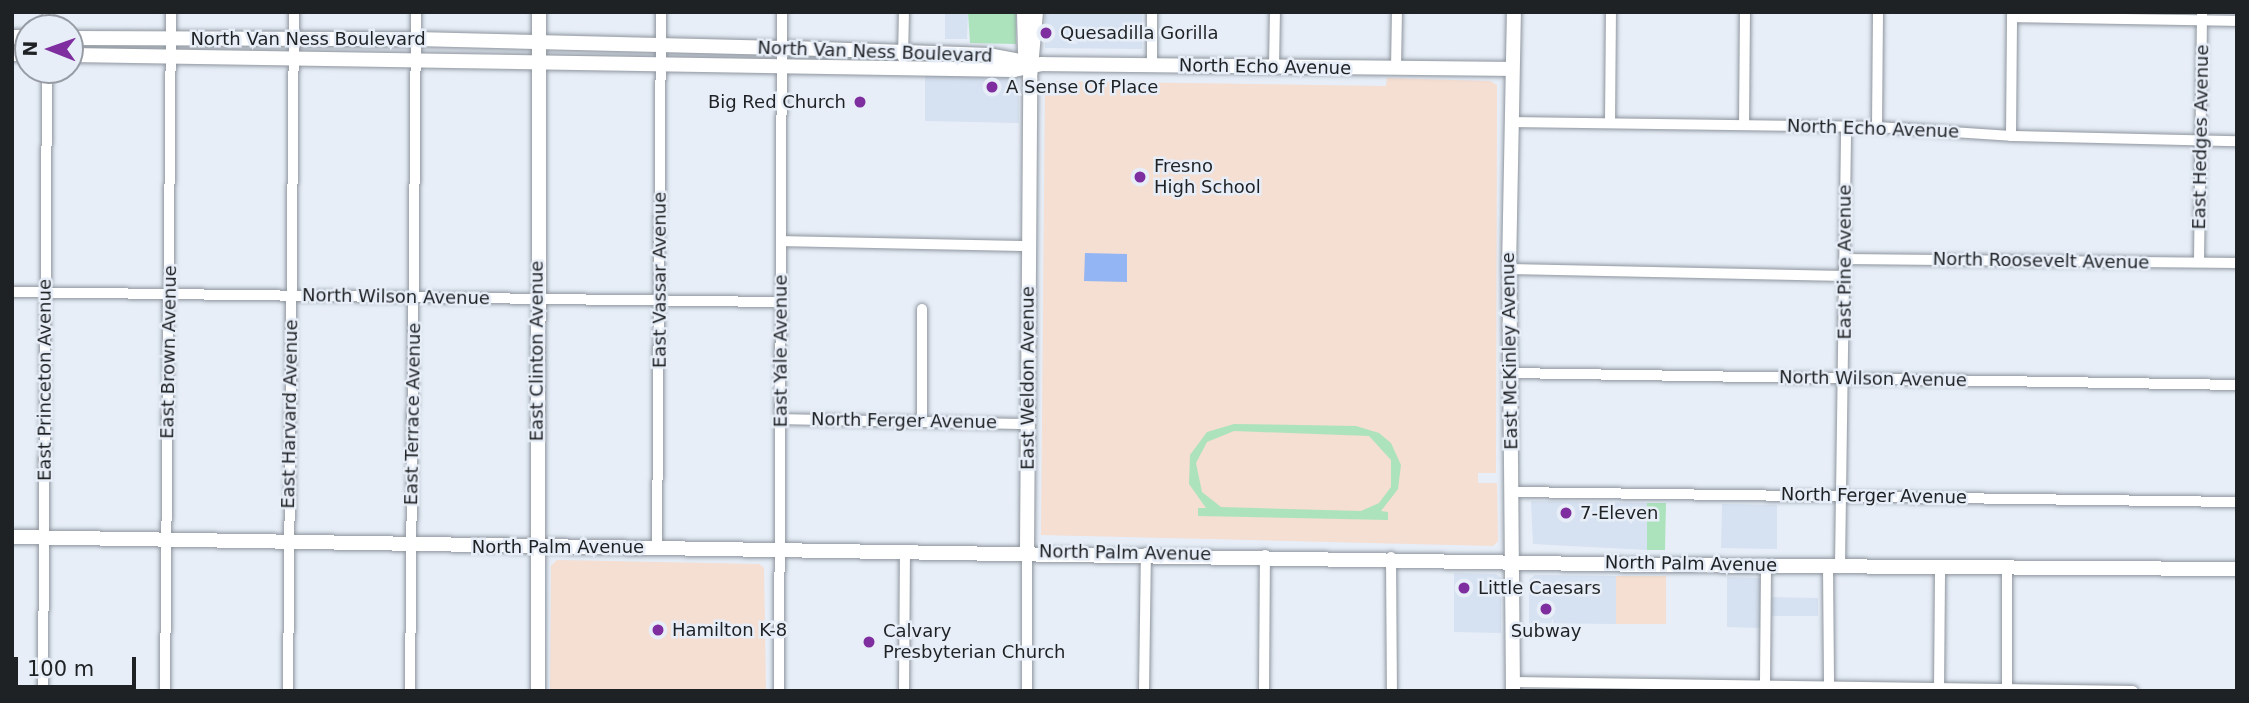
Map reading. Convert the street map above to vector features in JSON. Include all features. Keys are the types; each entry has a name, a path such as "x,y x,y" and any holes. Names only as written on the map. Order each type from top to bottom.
{"main road":[{"name":"East Clinton Avenue","path":"538,691 539,12"},
{"name":"East Weldon Avenue","path":"1024,12 1029,246 1027,551"},
{"name":"East Weldon Avenue","path":"1025,66 1036,12"},
{"name":"East McKinley Avenue","path":"1513,686 1509,269 1514,12"},
{"name":"North Van Ness Boulevard","path":"84,38 416,39 781,48 1002,56 1025,66"},
{"name":"North Van Ness Boulevard","path":"84,55 903,69 1014,70 1025,66"},
{"name":"North Echo Avenue","path":"1025,66 1511,69"},
{"name":"North Palm Avenue","path":"12,537 411,546 1027,551 1834,566 2237,569"}],"street":[{"name":"East Brown Avenue","path":"165,691 171,12"},
{"name":"East Harvard Avenue","path":"288,691 294,12"},
{"name":"East Terrace Avenue","path":"410,691 416,12"},
{"name":"East Vassar Avenue","path":"657,548 661,299 660,12"},
{"name":"East Yale Avenue","path":"779,691 782,12"},
{"path":"903,69 904,12"},
{"path":"1152,12 1152,66"},
{"path":"1274,67 1275,12"},
{"path":"1396,68 1397,12"},
{"path":"1610,123 1611,12"},
{"path":"1744,125 1745,12"},
{"path":"1877,127 1878,12"},
{"path":"2011,136 2012,14 2202,17 2237,21"},
{"name":"East Hedges Avenue","path":"2199,262 2202,17"},
{"name":"East Princeton Avenue","path":"43,691 47,84"},
{"name":"North Echo Avenue","path":"1510,121 1877,127 2011,136 2237,141"},
{"name":"East Pine Avenue","path":"1829,687 1834,566 1842,495 1846,127"},
{"path":"782,241 1029,246"},
{"name":"North Roosevelt Avenue","path":"1845,259 2237,263"},
{"path":"1509,269 1845,276"},
{"name":"North Wilson Avenue","path":"12,292 780,302"},
{"path":"922,309 922,420"},
{"name":"North Wilson Avenue","path":"1509,373 2237,385"},
{"name":"North Ferger Avenue","path":"781,419 1028,424"},
{"name":"North Ferger Avenue","path":"1512,492 2237,502"},
{"path":"904,691 905,550"},
{"name":"East Weldon Avenue","path":"1027,551 1027,691"},
{"path":"1144,691 1146,553"},
{"path":"1264,691 1265,555"},
{"path":"1391,558 1392,691"},
{"path":"1761,689 1765,681 1766,564"},
{"path":"1939,690 1941,565"},
{"path":"2007,566 2007,689"},
{"path":"1513,686 2133,691"}],"shaded area":[{"path":"945,12 968,12 967,39 945,39"},
{"path":"1045,12 1142,12 1142,49 1045,48"},
{"path":"925,75 1019,77 1019,123 925,121"},
{"name":"Fresno High School","path":"1387,78 1490,81 1497,85 1496,473 1478,473 1478,483 1497,483 1498,541 1493,546 1041,535 1045,81 1386,86"},
{"path":"1531,501 1647,503 1647,550 1533,544"},
{"path":"1722,504 1777,505 1777,549 1721,548"},
{"name":"Hamilton K-8","path":"557,560 759,564 764,568 766,691 550,691 551,566"},
{"path":"1454,573 1496,574 1501,578 1501,633 1454,632"},
{"path":"1535,575 1616,576 1616,624 1529,623 1529,580"},
{"path":"1616,576 1666,576 1666,624 1616,624"},
{"path":"1727,577 1761,578 1761,628 1727,627"},
{"path":"1772,597 1818,598 1818,616 1772,616"}],"green space":[{"path":"968,12 1016,12 1016,44 970,43"},
{"path":"1234,424 1356,426 1379,433 1391,443 1401,465 1398,489 1381,511 1388,512 1388,520 1198,516 1198,508 1206,508 1189,484 1190,455 1207,432","holes":["1234,431 1369,436 1391,460 1391,487 1379,503 1361,511 1221,507 1202,492 1196,463 1207,442"]},
{"path":"1647,503 1666,503 1665,550 1647,550"}],"water":[{"path":"1085,253 1127,254 1127,282 1084,281"}],"place":[{"name":"Quesadilla Gorilla","path":"1046,33"},
{"name":"A Sense Of Place","path":"992,87"},
{"name":"Big Red Church","path":"860,102"},
{"name":"Fresno High School","path":"1140,177"},
{"name":"7-Eleven","path":"1566,513"},
{"name":"Little Caesars","path":"1464,588"},
{"name":"Subway","path":"1546,609"},
{"name":"Hamilton K-8","path":"658,630"},
{"name":"Calvary Presbyterian Church","path":"869,642"}]}
